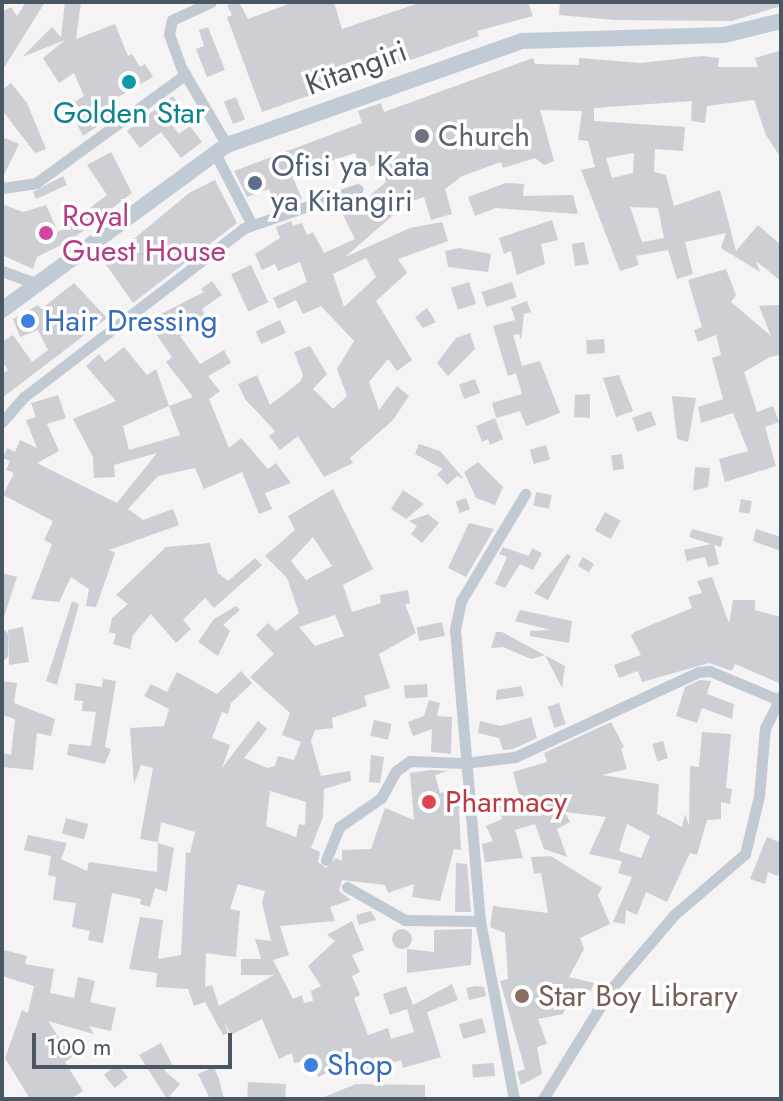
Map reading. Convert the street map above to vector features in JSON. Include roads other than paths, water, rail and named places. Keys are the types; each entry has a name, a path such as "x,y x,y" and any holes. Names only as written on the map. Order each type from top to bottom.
{"main road":[{"name":"Kitangiri","path":"2,310 221,149 522,41 724,35 781,21"}],"street":[{"path":"211,2 168,24 186,74 251,223"},
{"path":"2,188 36,183 186,74"},
{"path":"2,422 24,397 251,223 358,189"},
{"path":"2,271 35,283"},
{"path":"514,1099 480,921 464,763 457,615 525,494"},
{"path":"2,635 2,654"},
{"path":"326,860 339,827 381,798 403,764 464,763 531,751 698,672 710,671 780,698 765,728 759,796 745,854 674,915 611,989 543,1099"},
{"path":"347,887 405,920 480,921"}],"place":[{"name":"Golden Star","path":"129,82"},
{"name":"Church","path":"422,136"},
{"name":"Ofisi ya Kata ya Kitangiri","path":"255,183"},
{"name":"Royal Guest House","path":"46,233"},
{"name":"Hair Dressing","path":"28,321"},
{"name":"Pharmacy","path":"429,802"},
{"name":"Star Boy Library","path":"522,996"},
{"name":"Shop","path":"311,1065"}]}
